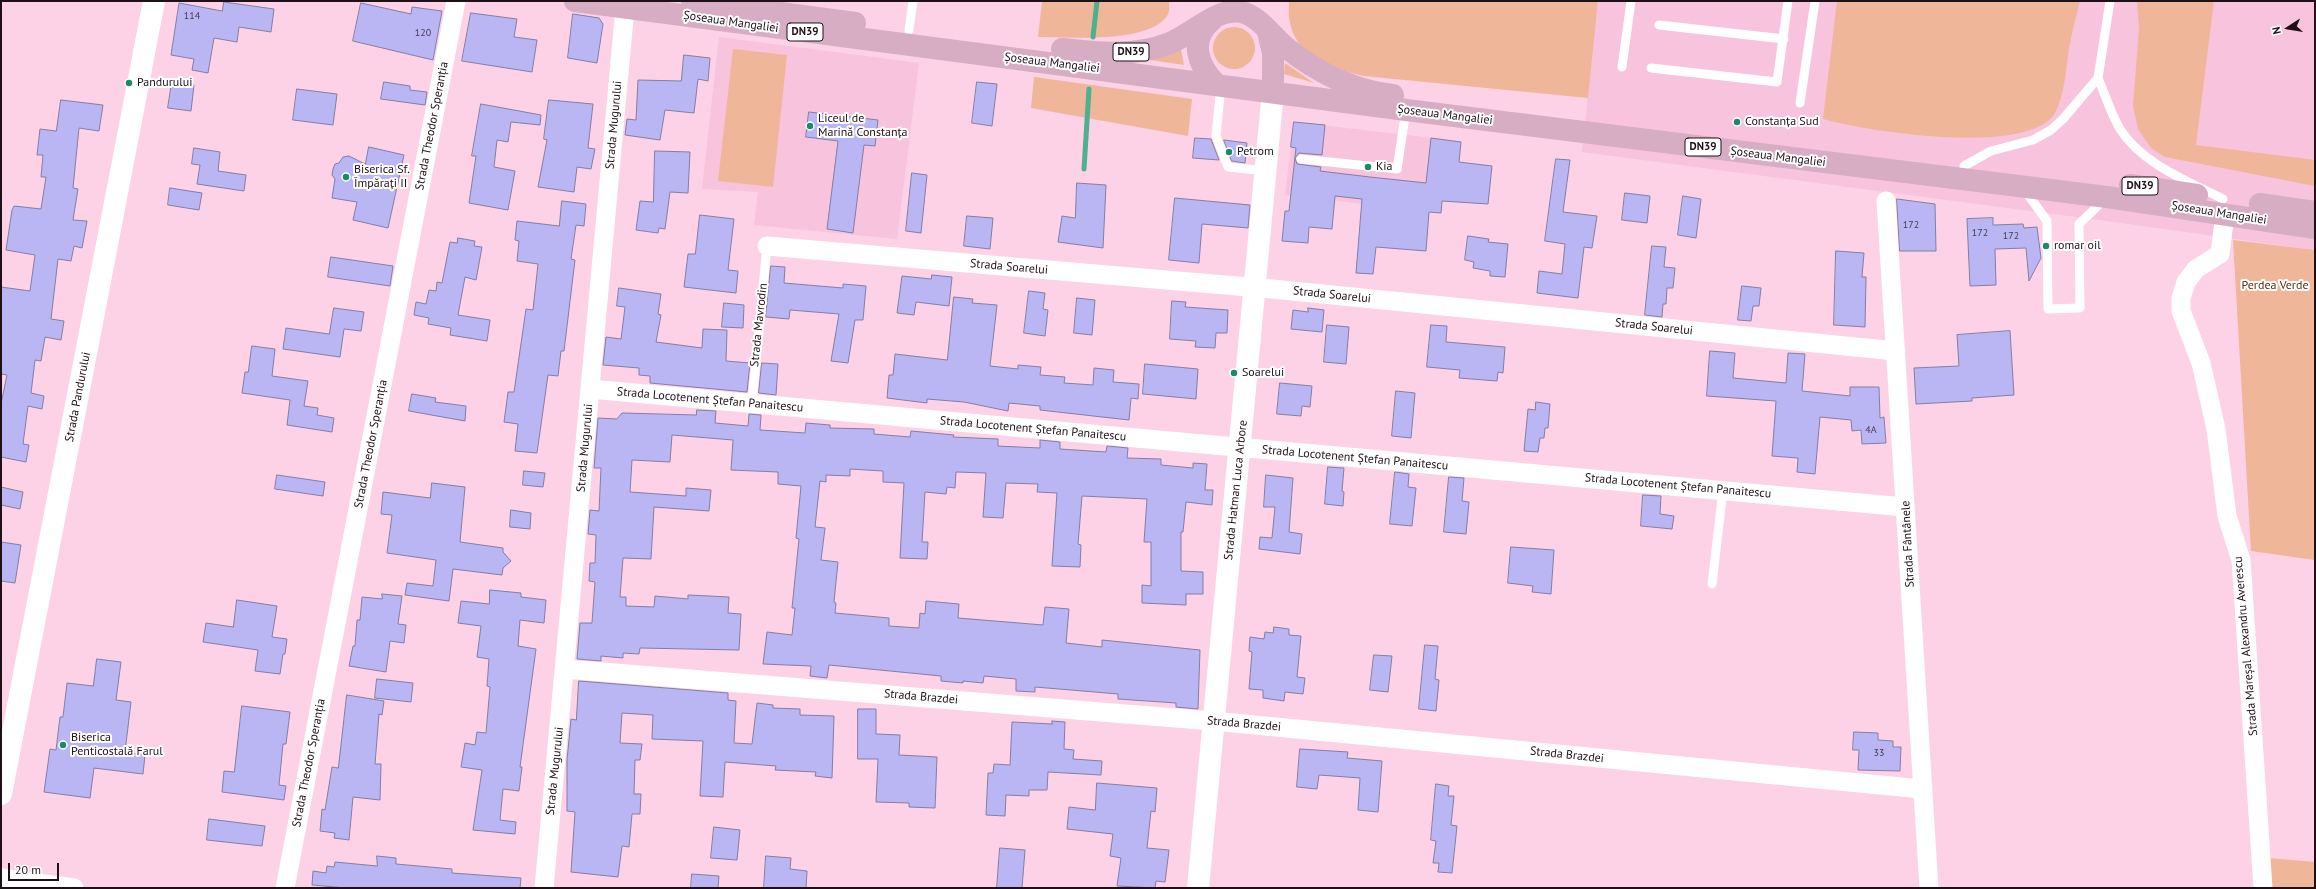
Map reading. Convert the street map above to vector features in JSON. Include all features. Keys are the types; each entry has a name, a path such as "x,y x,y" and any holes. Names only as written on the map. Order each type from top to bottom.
{"main road":[{"name":"Șoseaua Mangaliei","path":"575,1 1272,91 1406,110 2022,187 2107,197 2224,207 2315,212"},
{"name":"Șoseaua Mangaliei","path":"692,1 1037,47 1117,53 1135,51 1170,43 1217,16 1228,12 1251,15 1261,22 1268,32 1288,49 1316,68 1344,82 1380,93 1734,136 1964,166 2162,189 2224,207 2315,228"},
{"path":"1217,16 1206,25 1200,35 1197,46 1198,58 1202,68 1218,85"},
{"name":"DN39","path":"1268,32 1273,53 1272,91"}],"street":[{"name":"Strada Pandurului","path":"1,794 154,1"},
{"name":"Strada Theodor Speranția","path":"285,888 456,1"},
{"name":"Strada Mugurului","path":"544,888 626,8"},
{"name":"Strada Hatman Luca Arbore","path":"1198,888 1266,171 1272,91"},
{"name":"Strada Fântânele","path":"1886,201 1929,888"},
{"name":"Strada Mareșal Alexandru Averescu","path":"2224,207 2220,254 2196,269 2186,282 2181,298 2181,311 2201,363 2216,429 2227,516 2241,560 2263,888"},
{"name":"Strada Soarelui","path":"767,246 1255,288 1896,351"},
{"name":"Strada Locotenent Ștefan Panaitescu","path":"590,389 1906,507"},
{"name":"Strada Brazdei","path":"565,669 1213,721 1922,789"},
{"path":"1,878 74,888"}],"lane":[{"path":"909,30 913,1"},
{"path":"1622,67 1631,1"},
{"path":"1651,68 1777,82 1788,1"},
{"path":"1800,103 1813,1"},
{"path":"2110,1 2098,78 2120,128 2132,144 2165,169 2224,207"},
{"path":"1659,25 1784,39"},
{"path":"1964,166 1990,151 2033,140 2051,130 2098,78"},
{"path":"1218,85 1216,136 1228,167 1266,171"},
{"path":"1302,158 1397,169 1406,110"},
{"path":"2022,187 2047,221 2048,309 2080,308 2079,224 2107,197"},
{"name":"Strada Mavrodin","path":"752,403 767,246"},
{"path":"1712,584 1723,490"}],"shaded area":[{"path":"1598,1 2315,1 2315,250 1582,152"},
{"name":"Liceul de Marină Constanța","path":"719,37 919,63 897,239 754,225 758,192 702,189"},
{"path":"1294,122 1450,140 1441,213 1285,195"}],"green space":[{"path":"1042,1 1169,1 1169,13 1157,25 1143,31 1126,35 1087,38 1038,37"},
{"path":"1289,1 1598,1 1588,98 1364,76 1340,70 1318,60 1309,54 1301,45 1294,35 1290,23"},
{"path":"1837,1 2080,1 2069,48 2063,88 2056,111 2041,125 2016,134 1983,137 1947,137 1909,134 1844,124 1823,119"},
{"path":"2137,1 2214,1 2196,145 2315,160 2315,186 2165,157 2151,148 2138,129 2133,106 2139,29"},
{"path":"1230,27 1238,27 1246,30 1252,36 1255,48 1252,60 1246,66 1238,69 1230,69 1222,66 1216,60 1213,52 1213,44 1216,36 1222,30"},
{"path":"1180,45 1184,65 1137,58"},
{"path":"733,49 787,55 773,187 718,181"},
{"path":"1285,63 1314,83 1284,74"},
{"path":"1034,77 1192,99 1188,136 1031,108"},
{"name":"Perdea Verde","path":"2233,240 2315,250 2315,560 2251,551"},
{"path":"2268,858 2315,862 2315,888 2270,888"}],"building":[{"path":"224,2 274,9 271,32 239,27 237,42 214,38 208,73 192,70 194,59 171,55 179,3 222,11"},
{"path":"361,3 411,14 412,7 442,11 433,60 353,41"},
{"path":"471,13 517,19 514,37 537,40 532,72 462,61"},
{"path":"573,14 599,18 603,24 597,63 568,58"},
{"path":"684,55 710,58 708,81 698,79 694,113 665,110 660,140 625,135 627,119 636,120 638,80 681,81"},
{"path":"172,82 194,85 191,111 168,108"},
{"path":"384,82 410,86 410,90 427,92 425,105 381,99"},
{"path":"977,82 997,84 992,126 972,123"},
{"path":"297,89 337,94 333,125 293,120"},
{"path":"61,100 103,105 99,131 79,128 73,188 78,189 73,220 87,221 82,248 74,246 71,261 58,259 51,319 64,321 61,340 45,337 41,361 35,360 31,393 44,396 42,409 28,406 23,444 29,445 26,462 1,457 1,404 7,375 1,374 1,287 30,291 35,255 6,250 12,210 14,206 41,209 46,177 41,177 43,155 37,155 40,129 56,131"},
{"path":"549,100 593,104 588,148 595,149 591,169 577,167 574,192 538,187 547,140 544,139"},
{"path":"481,104 541,115 540,125 511,122 508,142 497,140 494,167 515,171 508,210 469,203 476,156 472,156"},
{"path":"809,112 878,120 875,146 864,145 853,233 827,229 838,141 806,137"},
{"path":"1294,122 1325,125 1322,155 1299,153 1295,158 1297,164 1321,167 1320,171 1370,177 1426,183 1431,138 1461,142 1459,162 1492,166 1488,204 1442,201 1441,213 1429,212 1426,251 1376,247 1373,274 1356,273 1362,199 1335,196 1332,229 1309,227 1308,243 1282,241 1285,211 1289,211 1296,148 1291,147"},
{"path":"1195,138 1211,139 1219,160 1193,158"},
{"path":"1224,140 1247,143 1245,163 1232,161"},
{"path":"369,147 404,155 388,228 353,220 357,202 332,198 335,179 332,175 335,164 339,163 343,157 349,156 365,164"},
{"path":"194,148 220,152 218,171 246,175 244,191 197,184 200,165 192,164"},
{"path":"655,151 690,152 688,193 670,192 665,229 659,228 658,233 636,230 640,201 653,202"},
{"path":"1556,159 1570,160 1563,212 1597,216 1592,248 1584,247 1578,298 1537,293 1539,271 1562,274 1565,244 1545,241"},
{"path":"912,173 927,175 921,233 906,231"},
{"path":"1077,183 1106,185 1103,248 1058,242 1062,216 1075,218"},
{"path":"170,188 202,193 199,210 168,205"},
{"path":"1625,193 1650,196 1647,223 1622,220"},
{"path":"1683,196 1701,199 1696,238 1678,235"},
{"path":"1175,198 1250,205 1248,228 1202,224 1199,263 1169,260"},
{"path":"1897,199 1935,204 1936,251 1900,251"},
{"path":"562,201 586,204 584,226 576,225 571,259 575,260 564,351 561,351 558,376 548,375 537,453 515,451 518,424 504,422 508,392 514,392 526,309 533,310 538,264 517,261 519,241 515,240 517,221 559,226"},
{"path":"700,215 734,219 728,270 738,271 736,293 684,287 688,254 695,254"},
{"path":"967,216 993,218 990,249 964,246"},
{"path":"1993,218 1993,225 2023,224 2024,228 2037,227 2041,258 2029,281 2026,248 1995,249 1996,285 1970,286 1967,219"},
{"path":"1468,236 1489,239 1488,242 1508,244 1505,277 1490,276 1490,271 1473,268 1474,262 1465,260"},
{"path":"458,238 475,241 474,246 482,247 476,280 465,277 458,315 490,320 487,341 450,335 451,328 428,324 429,318 414,315 416,302 426,304 429,290 436,291 437,282 442,283 450,242 457,243"},
{"path":"1652,246 1666,247 1664,267 1675,268 1673,288 1667,288 1666,304 1663,304 1662,317 1645,315"},
{"path":"1836,251 1864,253 1862,277 1866,277 1865,327 1834,325"},
{"path":"331,257 393,266 390,286 328,277"},
{"path":"771,266 785,267 784,283 843,288 843,284 866,286 863,320 855,320 848,363 831,361 839,314 790,310 789,319 766,317"},
{"path":"932,275 952,277 949,306 916,302 914,315 897,313 902,276 931,279"},
{"path":"1742,286 1761,288 1759,306 1753,306 1751,321 1738,320"},
{"path":"619,288 661,294 658,314 661,315 656,342 702,348 703,329 727,330 726,361 750,363 747,392 650,383 650,376 639,375 639,368 603,365 606,337 621,339 625,307 617,306"},
{"path":"1029,291 1045,293 1043,309 1048,310 1045,336 1024,333"},
{"path":"954,297 973,299 972,303 997,305 990,366 1018,369 1018,365 1041,367 1040,375 1065,377 1064,383 1093,385 1094,368 1114,370 1113,382 1139,384 1138,399 1131,398 1129,420 1040,410 1040,406 1009,403 1008,411 964,402 927,399 927,403 887,398 889,375 893,375 895,354 947,360"},
{"path":"1077,298 1095,300 1092,335 1074,333"},
{"path":"1172,301 1186,302 1185,307 1228,310 1227,333 1216,333 1215,348 1195,347 1196,341 1170,339"},
{"path":"724,303 744,305 743,328 722,327"},
{"path":"334,308 364,312 361,331 344,329 340,357 283,349 286,328 329,334"},
{"path":"1308,308 1324,310 1322,332 1291,329 1293,310 1308,312"},
{"path":"1327,325 1349,327 1346,364 1324,362"},
{"path":"1431,325 1447,326 1446,342 1505,347 1503,373 1498,372 1497,381 1459,378 1460,370 1427,367"},
{"path":"2010,331 2014,395 1972,398 1972,401 1916,404 1914,368 1959,366 1957,335"},
{"path":"252,346 275,349 272,376 308,381 304,406 318,408 317,415 334,418 332,432 287,425 290,400 242,393 245,372 248,372"},
{"path":"1710,351 1735,353 1733,378 1786,383 1788,353 1805,354 1802,391 1850,396 1850,387 1879,387 1880,418 1884,417 1886,443 1862,444 1861,430 1852,431 1851,420 1820,417 1815,474 1797,472 1798,458 1772,456 1776,401 1707,396"},
{"path":"762,363 778,364 776,395 759,393"},
{"path":"1145,364 1198,369 1196,399 1143,394"},
{"path":"1280,383 1312,386 1310,407 1302,406 1301,416 1277,414"},
{"path":"1396,391 1415,393 1411,438 1392,436"},
{"path":"412,394 436,398 435,402 466,406 465,421 409,411"},
{"path":"1536,402 1550,404 1548,428 1545,428 1544,438 1540,438 1538,452 1524,451 1528,409 1535,410"},
{"path":"697,410 716,411 715,423 748,426 749,414 761,415 760,430 805,433 806,423 830,425 830,428 874,429 874,434 910,437 911,431 954,435 953,437 998,439 998,446 1040,448 1040,440 1060,442 1060,449 1106,452 1107,446 1128,448 1127,458 1161,459 1161,465 1193,468 1193,463 1207,464 1205,490 1213,490 1212,505 1186,502 1183,532 1181,532 1181,571 1203,572 1203,594 1186,594 1186,605 1142,603 1142,585 1151,586 1151,542 1144,542 1147,499 1082,496 1078,544 1081,545 1080,567 1052,566 1057,493 1037,492 1038,484 1006,483 1003,518 983,517 986,473 956,472 955,488 947,487 946,494 925,492 922,542 928,542 927,559 900,558 904,483 883,482 883,471 850,469 850,476 826,475 826,482 820,481 815,527 825,528 821,560 838,562 834,602 836,603 835,613 889,618 889,626 919,628 920,613 925,614 926,601 959,604 958,618 1043,625 1045,607 1069,609 1066,643 1102,647 1102,640 1200,650 1198,709 1176,707 1176,703 1118,699 1118,694 1035,687 1035,692 1016,691 1016,679 984,676 983,683 963,681 963,683 941,681 941,676 829,665 827,678 810,676 811,666 763,664 767,632 792,635 795,608 792,608 799,539 796,538 801,486 778,484 778,472 731,470 733,440 672,435 670,462 632,460 630,492 686,496 686,488 711,490 709,511 654,507 651,559 623,558 620,597 626,597 626,606 654,607 655,596 688,599 688,595 729,597 728,613 741,614 739,650 640,648 639,654 623,653 623,658 601,656 601,661 577,659 580,623 592,623 595,582 589,581 590,563 595,563 596,535 588,534 590,510 599,511 601,468 594,468 598,418 617,419 622,413 696,415"},
{"path":"1328,467 1344,468 1342,491 1344,492 1343,506 1325,504"},
{"path":"524,471 545,473 543,487 523,485"},
{"path":"1395,472 1409,474 1408,487 1416,488 1412,526 1390,524"},
{"path":"277,475 325,482 323,496 275,489"},
{"path":"1266,475 1293,478 1289,532 1302,534 1300,554 1259,549 1260,537 1272,538 1275,507 1264,507"},
{"path":"1449,477 1464,478 1462,501 1469,502 1466,534 1444,532"},
{"path":"432,483 465,487 460,542 503,548 503,552 511,561 503,568 502,575 453,569 449,601 405,595 407,583 433,586 436,560 387,553 392,515 381,514 383,492 430,498"},
{"path":"1,487 23,492 20,509 1,505"},
{"path":"1643,495 1661,496 1660,514 1674,516 1672,529 1641,526"},
{"path":"511,510 531,513 530,529 510,527"},
{"path":"1,542 21,545 15,583 1,581"},
{"path":"1511,547 1554,550 1551,594 1532,592 1533,586 1508,583"},
{"path":"490,590 521,593 521,597 546,600 544,623 520,620 518,646 536,649 520,767 522,767 519,791 503,789 500,820 516,822 515,834 473,830 482,770 461,767 465,743 475,745 477,732 486,733 490,687 487,686 489,659 477,657 481,626 458,623 461,601 489,604"},
{"path":"382,594 402,596 398,624 406,625 404,643 390,641 386,672 349,666 353,646 355,646 357,620 360,620 362,597 382,599"},
{"path":"237,600 277,606 272,637 287,639 280,674 255,671 258,650 203,642 206,623 233,627"},
{"path":"1274,627 1289,629 1289,635 1301,636 1297,677 1305,678 1303,694 1285,692 1284,701 1263,698 1263,690 1249,689 1252,652 1249,651 1250,637 1264,639 1265,632 1273,633"},
{"path":"1425,645 1438,646 1435,679 1439,680 1436,711 1419,709"},
{"path":"1374,655 1392,656 1388,692 1370,690"},
{"path":"97,659 121,662 116,700 131,702 125,752 145,755 143,774 94,768 90,798 44,792 50,749 56,750 60,717 63,717 67,683 93,686"},
{"path":"377,679 413,683 411,702 375,698"},
{"path":"579,681 728,693 728,700 736,701 734,743 752,744 757,703 773,705 773,708 800,709 800,715 834,716 832,778 815,776 816,772 775,770 776,766 725,762 723,797 700,796 703,741 652,739 653,715 622,713 620,743 642,744 640,760 635,760 634,794 641,794 640,814 632,814 629,847 622,846 618,877 571,872 575,812 567,811 567,760 571,719 576,720"},
{"path":"347,695 384,701 382,715 379,714 375,764 381,764 380,800 353,797 349,840 334,838 335,833 320,831 322,809 325,810 332,767 338,768"},
{"path":"242,706 290,712 286,744 283,744 279,785 286,786 284,800 222,792 224,771 234,772"},
{"path":"858,709 876,709 876,734 900,735 899,755 937,757 935,808 909,807 909,803 876,802 878,759 858,759"},
{"path":"1052,721 1065,722 1064,749 1074,750 1073,759 1102,761 1101,775 1048,772 1047,790 1029,790 1029,796 1006,795 1005,816 986,815 988,773 993,773 994,764 1010,765 1012,722 1052,724"},
{"path":"1854,732 1878,733 1878,740 1893,741 1893,747 1901,747 1900,771 1858,770 1859,750 1853,750"},
{"path":"1300,749 1348,752 1347,758 1382,761 1378,812 1358,810 1360,778 1319,775 1317,789 1297,787"},
{"path":"1097,783 1157,788 1155,812 1151,811 1147,848 1169,850 1165,882 1156,881 1155,888 1117,886 1121,858 1110,856 1113,834 1067,829 1069,807 1095,810"},
{"path":"1436,784 1449,786 1448,796 1454,796 1451,825 1457,826 1452,873 1438,872 1439,863 1433,863 1436,841 1431,840"},
{"path":"209,819 265,826 262,846 207,840"},
{"path":"714,827 740,830 737,860 711,858"},
{"path":"1000,848 1025,850 1022,888 997,888"},
{"path":"377,856 396,858 396,864 452,869 452,873 521,878 520,888 346,888 312,885 313,871 326,873 327,866 334,867 335,862 377,866"},
{"path":"766,856 791,858 790,869 807,871 806,888 764,888"},
{"path":"692,874 719,876 718,888 691,888"}],"waterway":[{"path":"1093,37 1097,1"},
{"path":"1084,169 1089,89"}],"place":[{"name":"Pandurului","path":"129,83"},
{"name":"Constanța Sud","path":"1737,122"},
{"name":"Liceul de Marină Constanța","path":"810,126"},
{"name":"Petrom","path":"1229,152"},
{"name":"Kia","path":"1368,167"},
{"name":"Biserica Sf. Împărați II","path":"346,177"},
{"name":"romar oil","path":"2046,246"},
{"name":"Soarelui","path":"1234,373"},
{"name":"Biserica Penticostală Farul","path":"63,745"}]}
